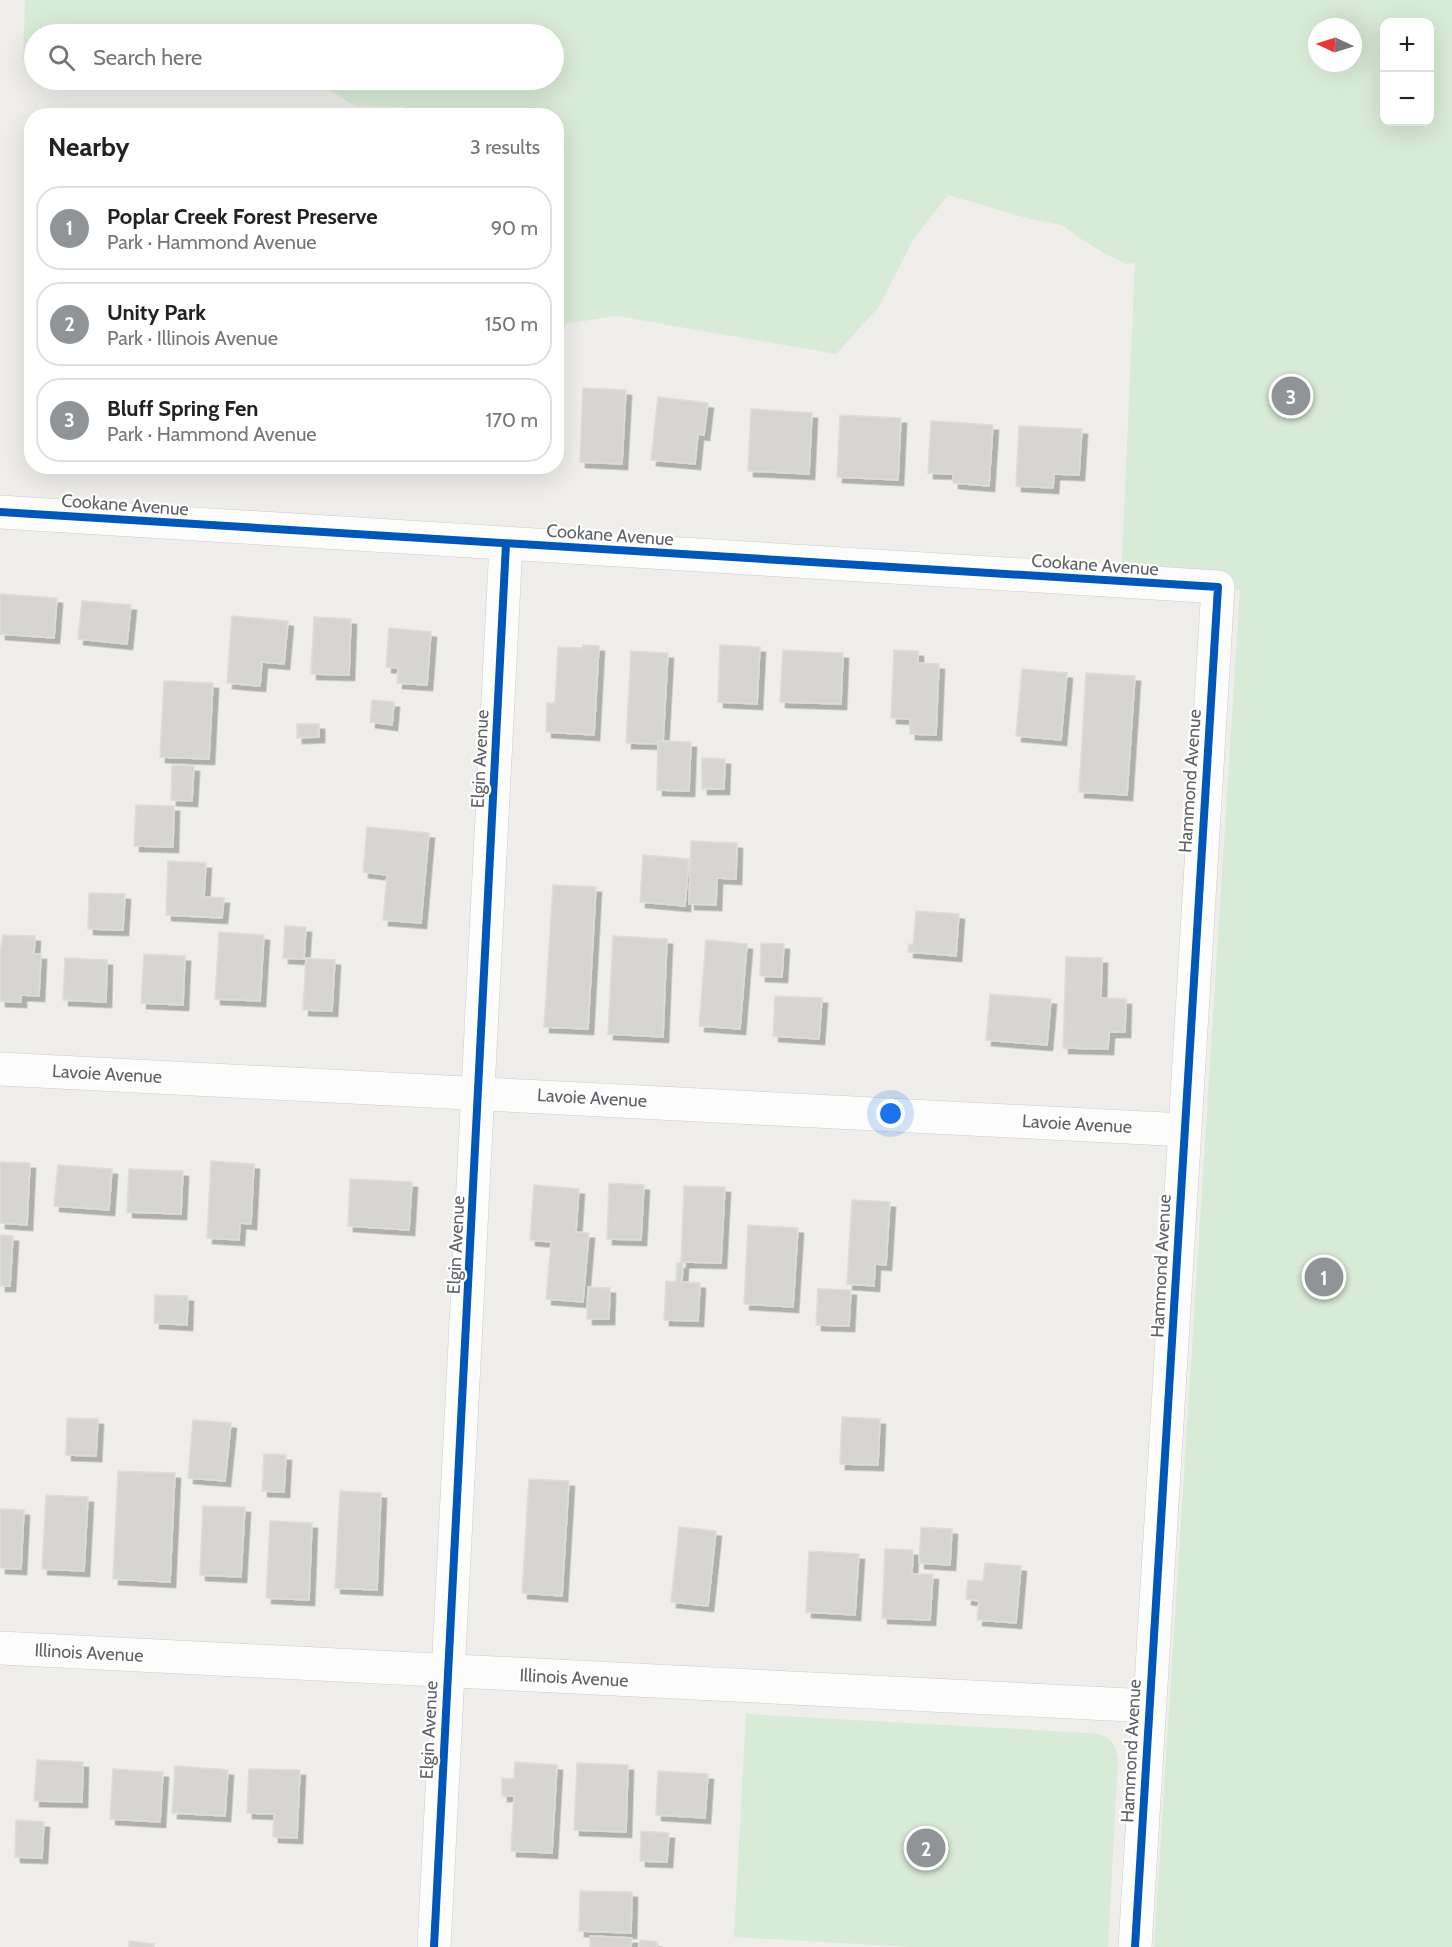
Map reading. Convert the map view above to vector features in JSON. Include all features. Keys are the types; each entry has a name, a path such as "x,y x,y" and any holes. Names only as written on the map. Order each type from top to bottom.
{"street":[{"name":"Cookane Avenue","path":"0,512 1218,587"},
{"name":"Elgin Avenue","path":"434,1947 506,544"},
{"name":"Hammond Avenue","path":"1135,1947 1218,587"},
{"name":"Lavoie Avenue","path":"0,1069 1184,1130"},
{"name":"Illinois Avenue","path":"0,1648 1149,1706"}],"green space":[{"path":"25,0 1452,0 1452,1947 1154,1947 1240,590 1121,582 1135,263 1127,264 1109,256 1062,225 1030,219 948,195 913,240 878,308 836,354 617,316 564,324 564,108 355,106 329,90 564,90 564,24 24,24"},
{"path":"746,1714 1088,1733 1108,1738 1116,1750 1118,1759 1108,1947 912,1947 734,1937"}],"building":[{"path":"583,388 626,390 622,464 580,462"},
{"path":"658,397 708,403 704,435 698,434 695,464 651,460"},
{"path":"751,409 812,413 809,474 748,471"},
{"path":"840,415 901,418 898,480 837,477"},
{"path":"931,421 993,425 989,486 953,483 953,474 928,473"},
{"path":"1019,426 1082,429 1079,475 1054,474 1053,488 1016,486"},
{"path":"0,594 57,598 54,638 0,634"},
{"path":"82,601 131,605 127,644 78,639"},
{"path":"232,616 288,621 284,664 262,662 260,686 227,683"},
{"path":"314,617 351,619 349,675 311,674"},
{"path":"389,628 431,632 427,685 397,683 398,668 386,667"},
{"path":"583,645 599,646 594,735 546,732 547,703 555,703 558,647 582,648"},
{"path":"720,645 760,647 757,704 718,702"},
{"path":"783,650 843,653 841,704 780,702"},
{"path":"894,650 918,651 918,663 939,664 936,735 910,734 910,719 891,718"},
{"path":"631,651 668,653 663,744 626,743"},
{"path":"1022,669 1067,673 1061,740 1016,736"},
{"path":"1086,673 1135,676 1127,795 1079,792"},
{"path":"164,681 213,683 209,759 160,757"},
{"path":"372,700 394,702 392,725 370,722"},
{"path":"297,724 319,724 319,737 297,738"},
{"path":"658,741 691,742 689,791 657,790"},
{"path":"702,758 725,759 724,789 702,789"},
{"path":"172,765 194,766 192,801 171,800"},
{"path":"136,805 174,806 173,847 134,846"},
{"path":"367,827 429,833 421,923 383,920 387,875 363,872"},
{"path":"691,841 737,843 736,879 717,878 716,905 689,904"},
{"path":"643,855 689,859 685,906 640,902"},
{"path":"168,861 206,863 204,897 224,898 222,918 166,915"},
{"path":"553,885 596,887 588,1029 544,1027"},
{"path":"89,893 125,894 123,930 88,929"},
{"path":"916,911 959,914 956,956 908,952 909,944 913,945"},
{"path":"285,926 306,927 304,959 283,958"},
{"path":"219,932 264,935 260,1001 215,999"},
{"path":"3,935 35,936 34,954 41,954 39,996 21,995 21,1002 0,1001 0,952"},
{"path":"613,936 667,939 663,1037 608,1034"},
{"path":"706,940 747,944 740,1029 699,1026"},
{"path":"761,943 784,944 782,977 760,976"},
{"path":"144,954 185,956 183,1005 141,1003"},
{"path":"1066,957 1102,958 1101,998 1126,999 1125,1032 1109,1032 1108,1049 1063,1048"},
{"path":"65,958 107,960 106,1002 63,1000"},
{"path":"306,958 335,960 332,1011 303,1010"},
{"path":"990,994 1051,999 1047,1045 986,1040"},
{"path":"775,996 822,998 819,1039 773,1036"},
{"path":"211,1161 254,1164 251,1224 240,1223 239,1240 207,1238"},
{"path":"0,1162 30,1163 27,1225 0,1223"},
{"path":"58,1165 112,1169 109,1210 54,1206"},
{"path":"129,1169 183,1171 181,1214 127,1212"},
{"path":"350,1179 412,1182 409,1230 348,1226"},
{"path":"609,1183 644,1185 641,1240 607,1239"},
{"path":"534,1185 579,1189 576,1232 589,1233 583,1302 546,1299 551,1242 530,1240"},
{"path":"684,1186 725,1187 721,1263 683,1262 682,1282 700,1283 698,1321 664,1320 666,1281 676,1282 677,1263 681,1263"},
{"path":"852,1200 890,1202 886,1265 875,1264 874,1286 847,1284"},
{"path":"748,1225 798,1228 793,1307 744,1304"},
{"path":"0,1235 13,1236 10,1286 0,1286"},
{"path":"588,1287 610,1288 609,1319 587,1319"},
{"path":"818,1289 851,1290 849,1326 816,1325"},
{"path":"155,1295 188,1296 187,1325 154,1323"},
{"path":"842,1417 880,1419 878,1465 840,1464"},
{"path":"67,1418 98,1419 96,1456 66,1455"},
{"path":"193,1420 231,1423 225,1481 188,1478"},
{"path":"264,1454 286,1455 284,1492 262,1491"},
{"path":"118,1471 175,1473 170,1582 113,1579"},
{"path":"529,1479 569,1481 562,1596 522,1593"},
{"path":"340,1491 381,1493 377,1590 335,1588"},
{"path":"46,1495 88,1497 84,1571 42,1569"},
{"path":"203,1506 245,1507 241,1577 200,1575"},
{"path":"0,1509 24,1510 21,1569 0,1568"},
{"path":"270,1521 312,1523 309,1600 266,1598"},
{"path":"679,1527 716,1531 708,1606 671,1602"},
{"path":"921,1527 952,1529 950,1565 919,1563"},
{"path":"885,1549 913,1550 912,1574 933,1574 930,1620 882,1618"},
{"path":"809,1551 859,1554 855,1615 806,1612"},
{"path":"985,1563 1021,1566 1016,1623 977,1620 979,1601 966,1599 968,1580 983,1581"},
{"path":"37,1760 83,1762 82,1802 34,1801"},
{"path":"515,1762 557,1765 552,1853 511,1851 514,1796 502,1796 502,1778 514,1779"},
{"path":"577,1763 628,1765 626,1832 574,1830"},
{"path":"175,1766 228,1770 225,1816 172,1813"},
{"path":"113,1769 163,1772 160,1822 110,1819"},
{"path":"249,1769 300,1770 297,1838 273,1837 274,1814 247,1813"},
{"path":"658,1771 708,1774 705,1818 656,1815"},
{"path":"16,1820 44,1822 42,1858 15,1857"},
{"path":"641,1831 669,1833 667,1862 640,1861"},
{"path":"580,1891 632,1892 631,1933 579,1931"},
{"path":"590,1936 632,1938 631,1947 590,1947"},
{"path":"640,1940 657,1942 657,1947 640,1947"},
{"path":"129,1941 154,1944 154,1947 129,1947"}],"cycle path":[{"path":"0,512 1218,587 1135,1947"},
{"path":"434,1947 506,544"}],"place":[{"name":"Bluff Spring Fen","path":"1291,396"},
{"name":"Poplar Creek Forest Preserve","path":"1324,1277"},
{"name":"Unity Park","path":"926,1848"}]}
